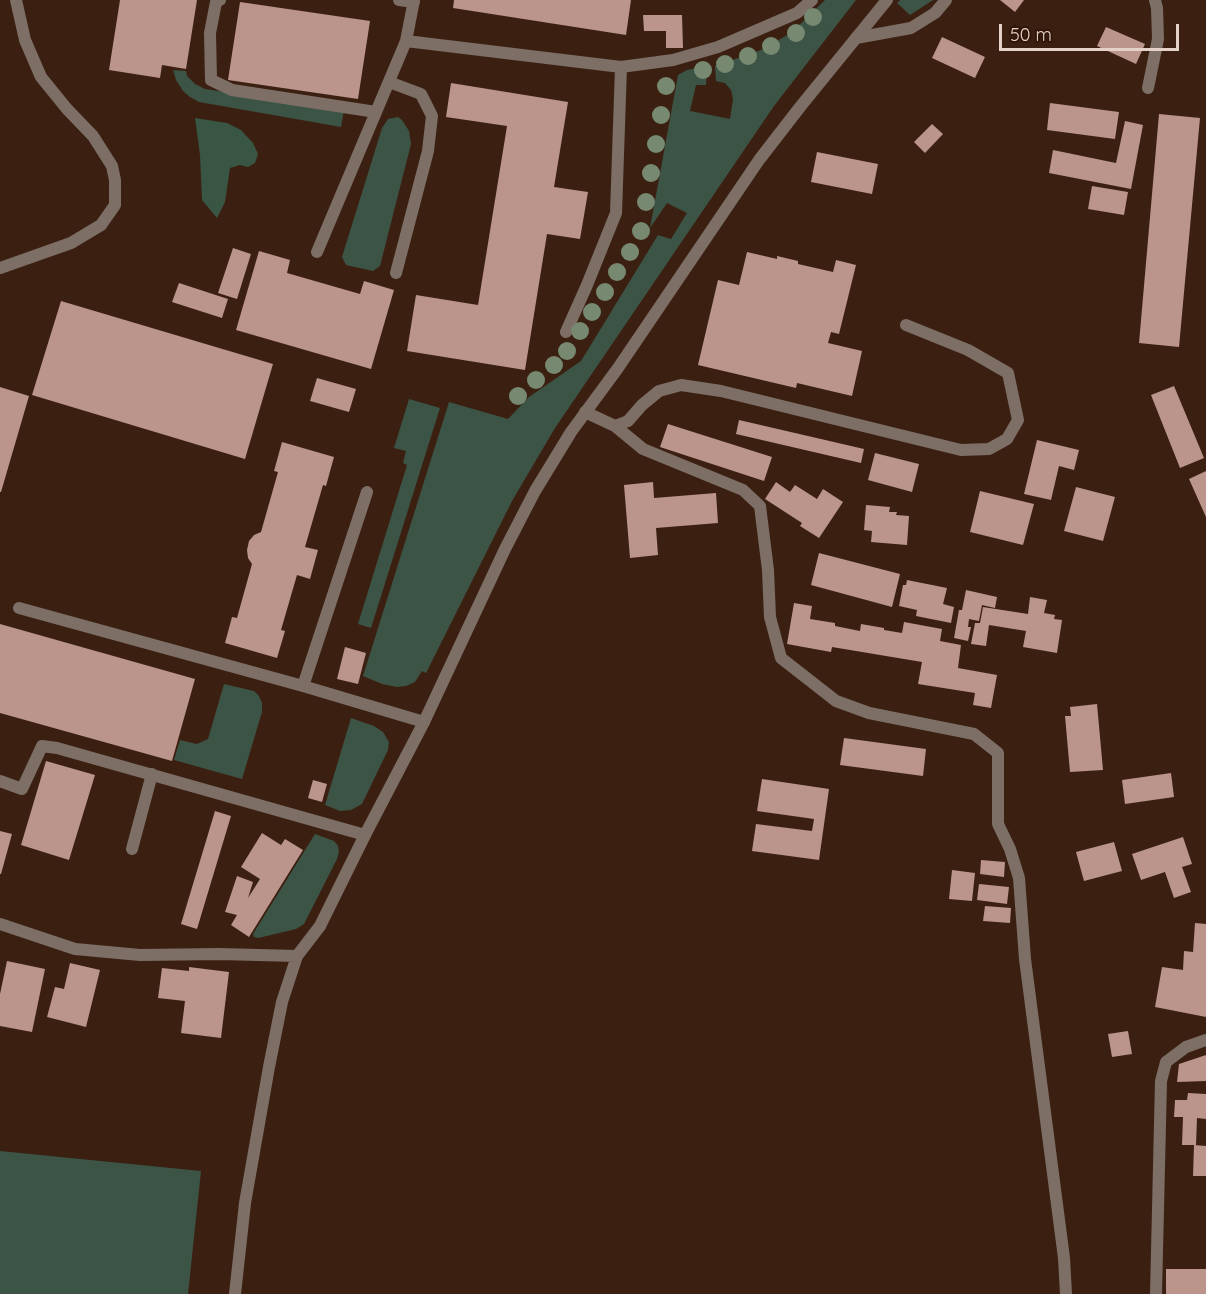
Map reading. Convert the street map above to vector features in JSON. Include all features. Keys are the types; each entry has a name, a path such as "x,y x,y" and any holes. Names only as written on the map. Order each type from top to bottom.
{"street":[{"path":"0,267 71,243 100,225 115,205 115,180 112,166 93,136 41,77 25,40 16,0"},
{"path":"220,0 216,2 210,33 211,80 232,90 376,112"},
{"path":"317,252 406,41 414,1 399,0"},
{"path":"406,41 621,67 673,60 718,47 797,13 812,0"},
{"path":"235,1294 244,1203 282,1002 297,956 320,926 424,722 505,549 535,491 571,432 618,368 759,160 887,0"},
{"path":"856,38 910,28 935,13 946,0"},
{"path":"1148,88 1158,39 1155,0"},
{"path":"566,332 616,213 621,67"},
{"path":"389,82 421,94 432,116 428,151 396,273"},
{"path":"615,426 628,421 659,391 681,385 721,390 961,450 989,449 1007,439 1018,420 1008,374 968,350 906,324"},
{"path":"585,412 615,426 643,448 743,490 760,506 768,570 770,617 781,658 836,701 869,713 974,734 998,753 998,824 1010,849 1019,878 1025,959 1064,1258 1066,1294"},
{"path":"303,686 367,492"},
{"path":"19,608 303,686 424,722"},
{"path":"0,781 22,789 42,746 57,748 365,835"},
{"path":"132,849 152,774"},
{"path":"0,924 75,950 140,955 297,956"},
{"path":"1156,1294 1161,1081 1166,1062 1186,1047 1206,1040"}],"green space":[{"path":"825,0 856,0 774,106 555,428 512,501 426,673 422,671 415,682 397,687 363,676 449,402 508,419 529,397 581,361 658,235 671,239 687,213 667,203 650,228 678,75 687,70 707,66 706,85 696,85 690,111 730,119 733,99 731,90 725,83 716,81 715,66 761,50 791,33"},
{"path":"900,0 933,0 910,15 897,3"},
{"path":"173,70 186,71 187,76 195,84 205,89 344,110 341,127 199,102 183,91"},
{"path":"398,117 409,131 411,144 380,266 373,271 346,265 342,257 382,128 388,119"},
{"path":"195,118 227,123 241,130 253,143 258,154 255,163 248,167 240,165 230,168 225,202 217,218 202,200 200,155"},
{"path":"409,399 440,408 371,628 358,624 407,465 403,463 406,451 394,448"},
{"path":"224,684 254,691 262,703 262,712 242,779 174,760 180,740 197,744 208,739"},
{"path":"351,718 374,726 383,732 389,742 388,750 362,804 351,810 340,811 325,805"},
{"path":"315,834 334,841 339,852 304,924 296,929 254,937 253,934"},
{"path":"0,1151 201,1171 188,1294 0,1294"}],"building":[{"path":"120,0 197,0 186,69 162,65 160,78 109,70"},
{"path":"454,0 631,0 626,35 453,8"},
{"path":"1000,0 1024,0 1015,12"},
{"path":"240,2 370,21 358,99 228,80"},
{"path":"643,15 682,15 683,48 666,48 666,31 644,31"},
{"path":"1106,27 1145,44 1136,64 1097,46"},
{"path":"942,37 985,57 975,78 932,58"},
{"path":"451,83 568,102 554,187 588,192 580,239 547,234 525,370 407,351 416,295 478,305 507,126 446,117"},
{"path":"1050,103 1119,112 1115,139 1047,130"},
{"path":"1159,114 1200,118 1179,347 1139,343"},
{"path":"1125,121 1143,125 1131,189 1049,173 1053,150 1116,163"},
{"path":"932,124 943,134 925,153 914,142"},
{"path":"817,152 878,164 872,194 811,182"},
{"path":"1092,186 1128,192 1124,215 1088,209"},
{"path":"233,248 251,254 237,299 218,293"},
{"path":"259,251 290,260 287,273 360,294 364,281 394,290 371,369 236,330"},
{"path":"747,252 777,259 777,256 798,261 798,264 833,272 836,260 856,265 839,334 831,332 828,343 862,351 852,396 797,383 796,388 698,365 718,280 739,285"},
{"path":"179,283 228,299 222,318 172,302"},
{"path":"61,301 273,364 245,459 32,395"},
{"path":"317,378 356,389 349,412 310,401"},
{"path":"1174,386 1204,458 1180,468 1151,395"},
{"path":"0,387 29,396 1,492 0,492"},
{"path":"739,420 864,449 861,463 736,434"},
{"path":"668,424 772,457 764,481 660,447"},
{"path":"1037,440 1079,450 1074,470 1059,466 1051,500 1024,494"},
{"path":"282,442 334,457 326,486 323,485 305,547 318,550 310,579 297,575 281,630 285,631 277,658 225,643 232,617 237,618 252,564 248,558 249,541 261,532 278,472 274,471"},
{"path":"875,453 919,464 912,492 868,480"},
{"path":"1206,471 1206,517 1189,479"},
{"path":"653,482 654,498 716,493 718,523 656,528 658,555 630,558 624,485"},
{"path":"776,482 790,492 795,485 817,499 823,489 843,502 819,538 800,526 802,523 765,499"},
{"path":"1076,487 1115,497 1103,541 1064,531"},
{"path":"980,491 1034,504 1023,545 970,532"},
{"path":"866,505 890,507 889,512 909,516 907,545 871,542 872,531 864,530"},
{"path":"819,553 900,574 892,607 811,585"},
{"path":"907,580 947,588 943,604 954,607 951,623 916,616 917,610 899,606 903,585 906,585"},
{"path":"966,590 997,597 995,608 982,605 979,621 969,619 968,627 971,627 968,641 954,638 959,610 962,610"},
{"path":"1030,597 1047,600 1044,613 1055,615 1054,619 1062,620 1057,653 1023,647 1026,631 989,625 986,646 971,644 975,623 980,623 983,607 1028,614"},
{"path":"794,603 812,606 810,619 835,623 835,626 860,631 861,624 902,633 904,622 942,629 940,641 961,645 958,668 997,675 991,708 973,705 975,693 918,684 922,662 832,647 831,652 787,644"},
{"path":"0,624 195,679 172,761 0,713"},
{"path":"345,647 366,653 358,684 337,679"},
{"path":"1097,704 1103,770 1070,772 1065,716 1071,716 1070,707"},
{"path":"844,738 926,749 923,776 840,765"},
{"path":"46,761 95,775 69,860 21,845"},
{"path":"1171,773 1174,797 1125,804 1122,780"},
{"path":"762,779 829,789 819,860 752,851 756,824 812,831 814,819 757,811"},
{"path":"313,780 327,784 322,802 308,798"},
{"path":"215,811 231,816 197,929 181,924"},
{"path":"0,831 12,834 1,874 0,874"},
{"path":"262,833 281,845 285,839 303,850 249,937 231,925 237,915 225,912 237,876 253,882 248,898 260,879 241,867"},
{"path":"1183,837 1192,864 1182,867 1191,892 1174,898 1165,872 1141,880 1132,854"},
{"path":"1114,842 1122,871 1084,881 1076,852"},
{"path":"981,860 1005,862 1004,877 980,874"},
{"path":"952,870 975,873 972,901 949,899"},
{"path":"979,884 1009,887 1007,904 977,900"},
{"path":"985,906 1011,908 1010,923 983,921"},
{"path":"1195,923 1206,924 1206,1017 1155,1007 1162,967 1183,970 1184,951 1193,952"},
{"path":"7,961 45,969 32,1032 0,1026 0,994"},
{"path":"70,963 100,970 86,1027 47,1017 55,987 64,989"},
{"path":"189,967 229,972 221,1038 181,1033 185,1001 158,998 162,968 189,971"},
{"path":"1128,1031 1132,1054 1112,1057 1108,1034"},
{"path":"1206,1055 1206,1081 1177,1082 1179,1064"},
{"path":"1188,1093 1206,1094 1206,1119 1197,1118 1196,1145 1182,1145 1183,1117 1174,1117 1175,1100 1187,1100"},
{"path":"1194,1145 1206,1146 1206,1176 1193,1176"},
{"path":"1166,1269 1206,1269 1206,1294 1166,1294"}]}
